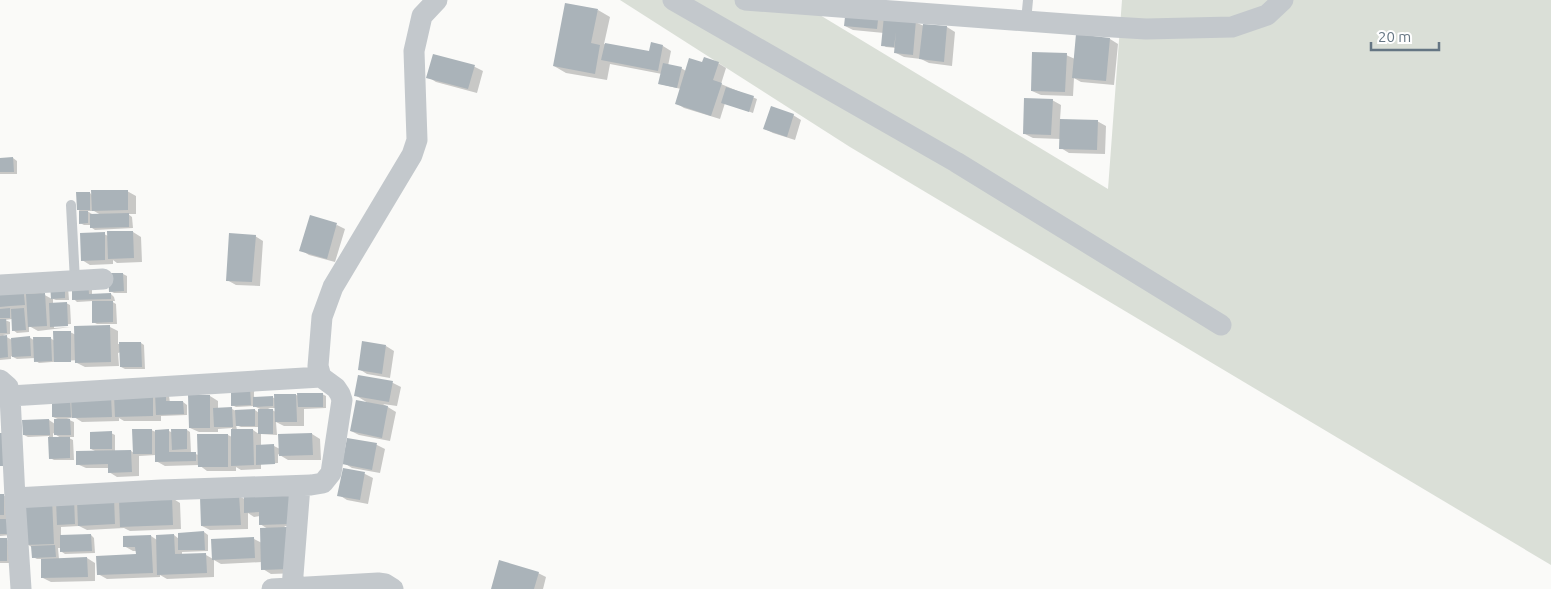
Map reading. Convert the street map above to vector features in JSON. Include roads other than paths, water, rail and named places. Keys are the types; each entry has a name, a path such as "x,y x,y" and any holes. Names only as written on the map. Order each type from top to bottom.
{"street":[{"path":"321,377 318,366 322,316 333,287 412,155 417,140 414,51 422,16 437,0"},
{"path":"673,0 956,162 1221,325"},
{"path":"745,0 813,3 1026,21 1146,28 1232,27 1267,15 1283,0"},
{"path":"0,285 103,279"},
{"path":"10,490 161,490 300,486 323,483 332,473 342,400 336,388 321,377 5,388 10,490 22,589"},
{"path":"300,486 282,588 378,583 385,584 393,589"}],"lane":[{"path":"1026,21 1028,0"},
{"path":"71,205 75,281"}]}
